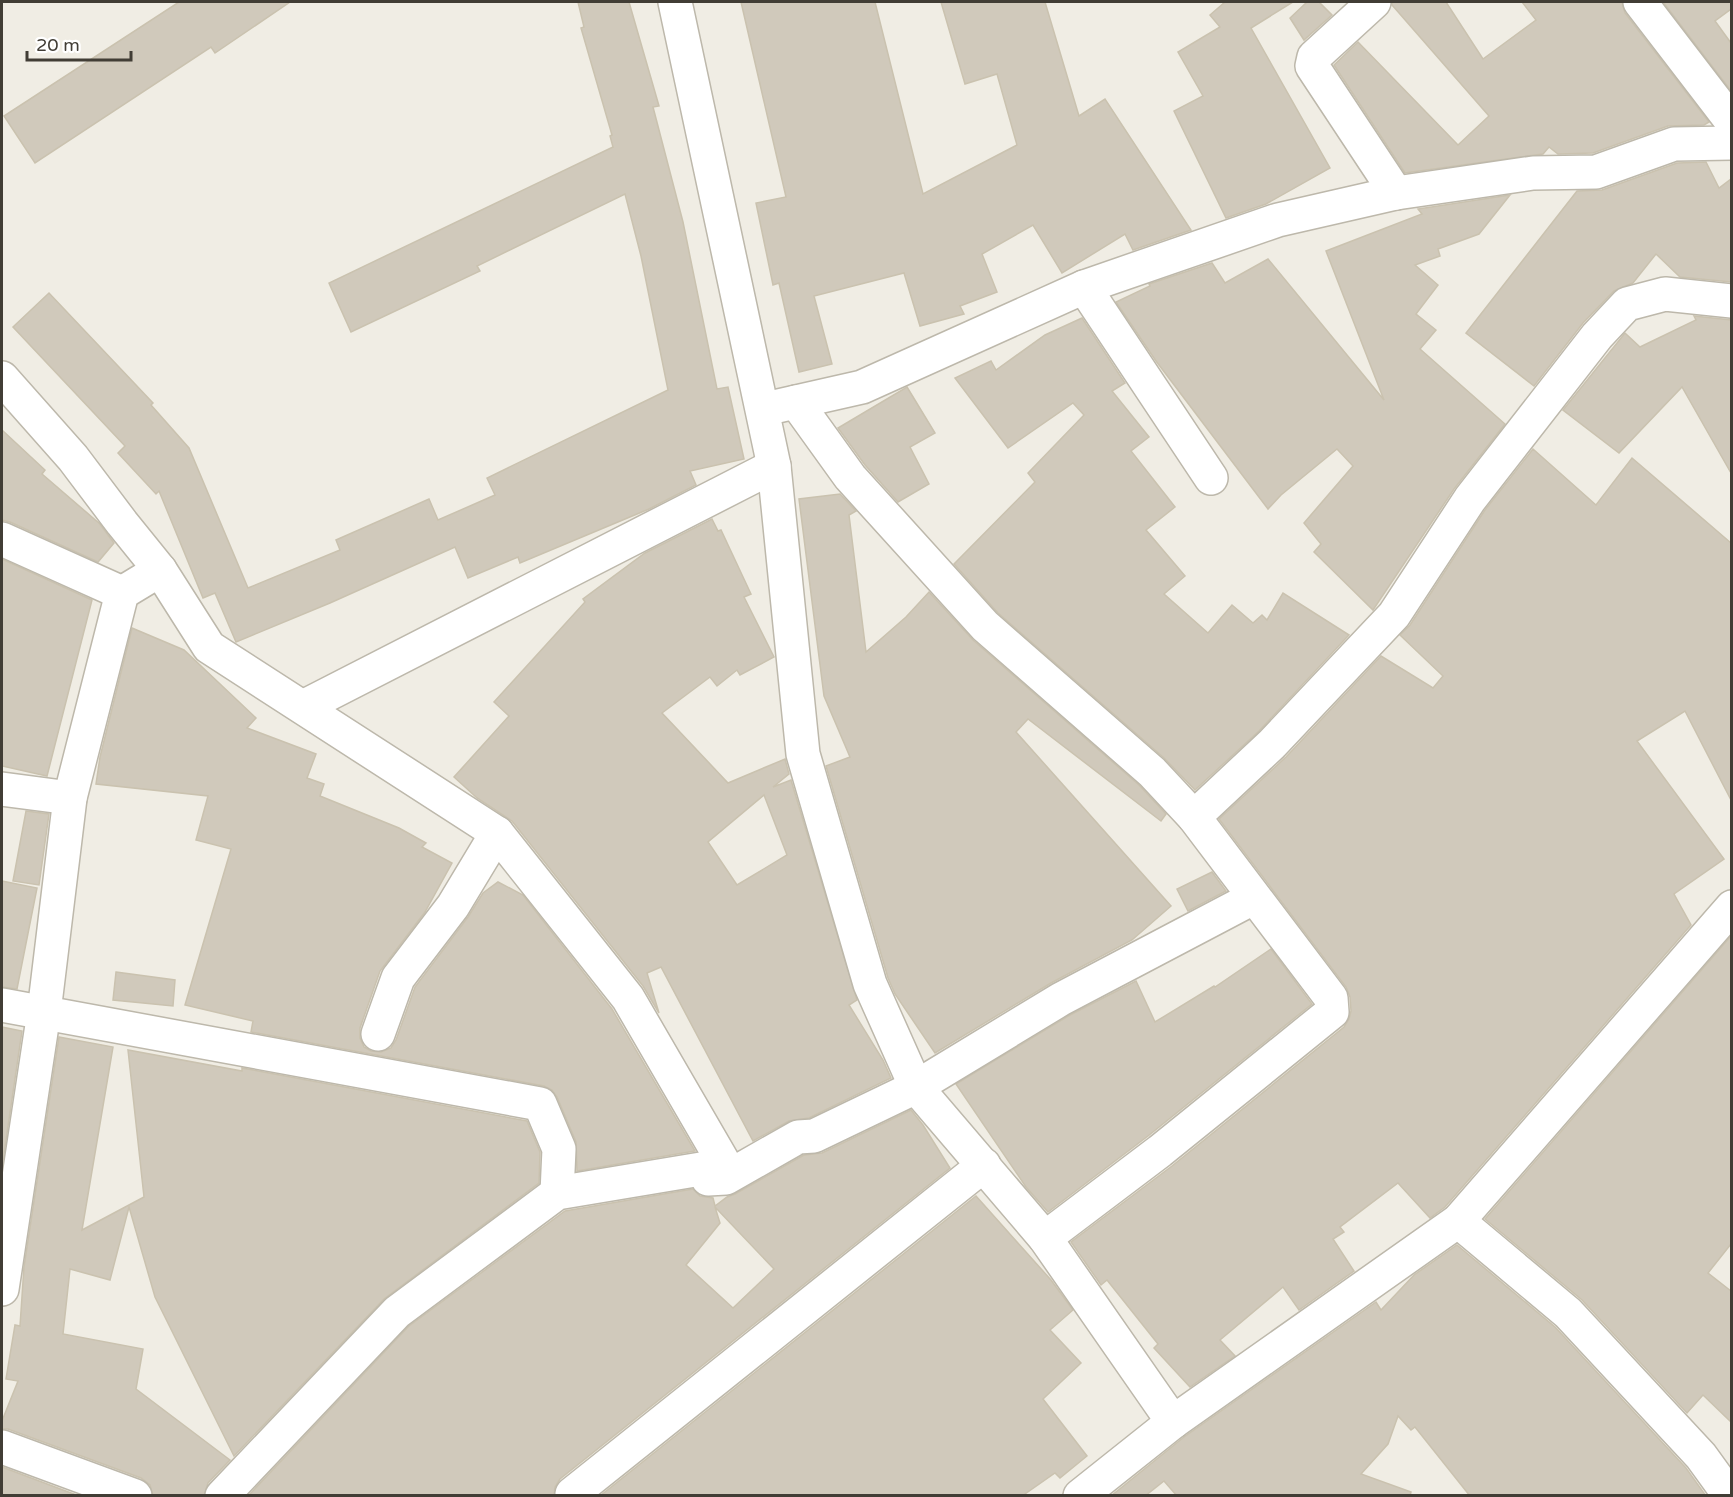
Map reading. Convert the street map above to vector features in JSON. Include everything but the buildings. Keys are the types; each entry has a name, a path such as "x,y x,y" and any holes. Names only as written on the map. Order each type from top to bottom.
{"street":[{"path":"675,2 774,465 803,754 870,984 916,1087 1045,1238 1173,1422"},
{"path":"1374,2 1314,57 1312,66 1396,193"},
{"path":"1640,2 1731,122"},
{"path":"763,409 862,387 1084,287 1278,220 1396,193 1533,173 1596,172 1674,144 1731,143"},
{"path":"1084,287 1211,478"},
{"path":"1194,818 1272,744 1394,615 1470,499 1597,336 1627,304 1665,294 1731,301"},
{"path":"2,378 73,458 160,570 209,646 497,833 628,998 725,1165 557,1193 397,1312 222,1496"},
{"path":"796,402 850,477 985,626 1152,772 1194,818 1331,998 1332,1012 1160,1151 1045,1238"},
{"path":"303,706 774,465"},
{"path":"2,539 122,593"},
{"path":"2,1289 44,1012 70,798 122,593 160,570"},
{"path":"2,789 70,798"},
{"path":"378,1034 398,978 453,906 497,833"},
{"path":"557,1193 624,1185 726,1178 798,1137 813,1136 916,1087 1061,999 1253,898"},
{"path":"1080,1496 1173,1422 1458,1221 1731,907"},
{"path":"2,1005 540,1104 559,1149 557,1193"},
{"path":"572,1494 984,1165"},
{"path":"1458,1221 1568,1313 1701,1456 1730,1496"},
{"path":"2,1447 135,1496"}]}
